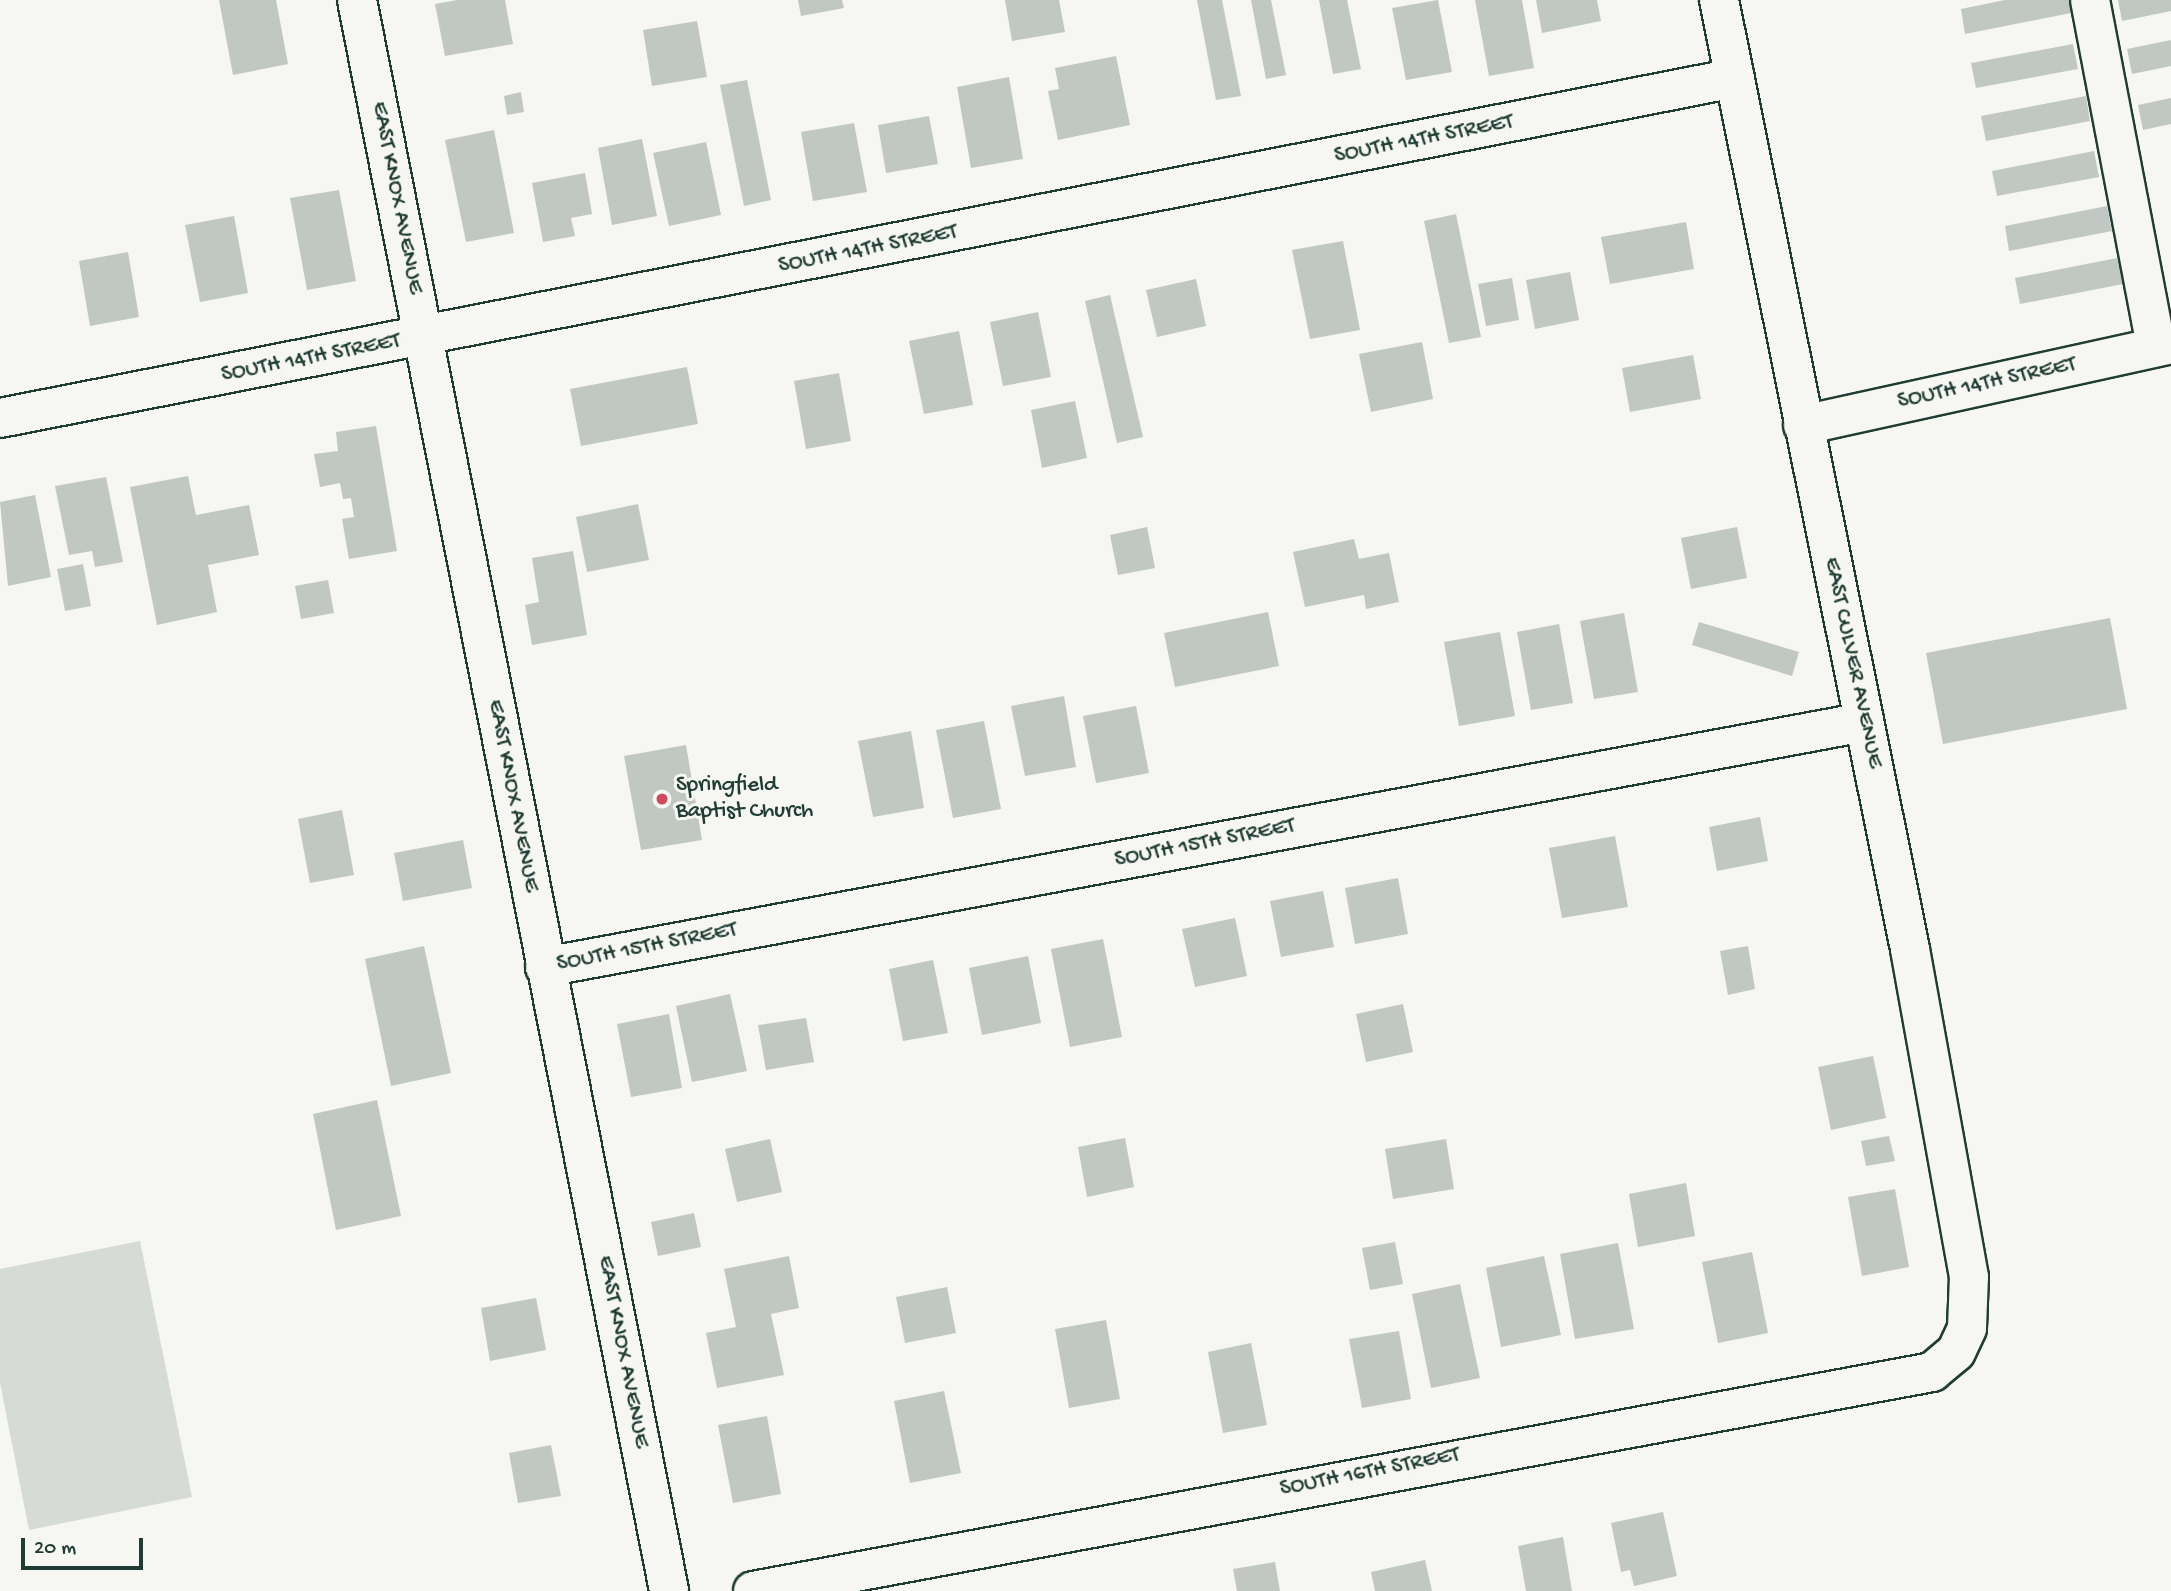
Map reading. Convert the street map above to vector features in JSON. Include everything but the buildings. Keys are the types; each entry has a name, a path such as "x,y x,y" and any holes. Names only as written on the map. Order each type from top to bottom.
{"street":[{"name":"EAST KNOX AVENUE","path":"357,0 669,1591"},
{"name":"EAST CULVER AVENUE","path":"1719,0 1802,425 1864,722 1969,1277 1967,1328"},
{"path":"2090,0 2164,346"},
{"name":"SOUTH 14TH STREET","path":"0,418 423,338 1735,78"},
{"name":"SOUTH 14TH STREET","path":"1802,425 2164,346"},
{"name":"SOUTH 15TH STREET","path":"545,967 1864,722"},
{"name":"SOUTH 16TH STREET","path":"753,1591 1933,1371 1956,1352 1967,1328"}],"shaded area":[{"path":"140,1241 192,1497 29,1530 0,1383 0,1269"}],"place":[{"name":"Springfield Baptist Church","path":"662,799"}]}
